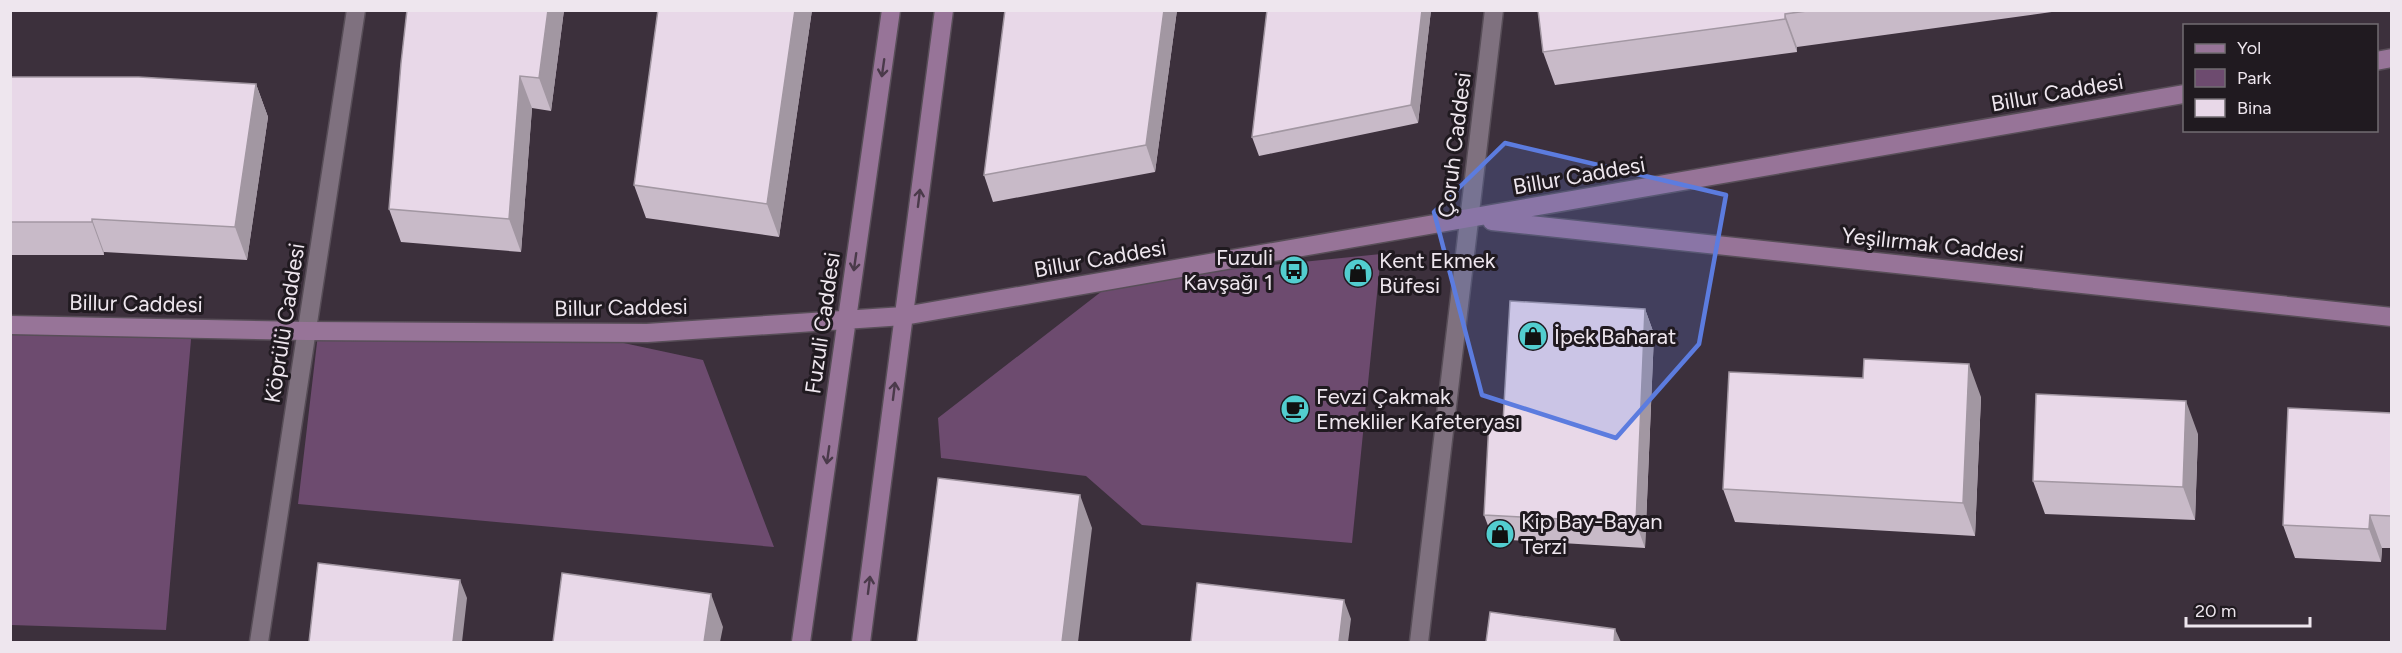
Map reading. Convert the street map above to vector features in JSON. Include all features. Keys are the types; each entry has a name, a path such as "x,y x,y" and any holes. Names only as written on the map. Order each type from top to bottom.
{"street":[{"name":"Köprülü Caddesi","path":"259,642 356,10"},
{"name":"Fuzuli Caddesi","path":"801,642 891,10"},
{"path":"861,642 944,10"},
{"name":"Çoruh Caddesi","path":"1419,642 1494,10"},
{"name":"Billur Caddesi","path":"10,325 307,331 647,333 904,316 2183,94"},
{"name":"Yeşilırmak Caddesi","path":"1469,218 2391,317"}],"highlighted area":[{"path":"1505,143 1726,195 1699,344 1616,438 1482,395 1434,212"}],"green space":[{"path":"1381,254 1352,543 1142,525 1086,476 941,458 938,418 1115,281"},
{"path":"11,324 192,328 166,630 11,625"},
{"path":"318,334 619,342 703,360 774,547 298,504"}],"building":[{"path":"407,10 548,10 539,78 520,76 509,219 389,209"},
{"path":"658,10 795,10 767,204 634,185"},
{"path":"1005,10 1164,10 1146,145 984,175"},
{"path":"1267,10 1422,10 1411,105 1252,137"},
{"path":"1538,10 1814,10 1785,14 1785,19 1543,52"},
{"path":"10,77 139,77 256,84 235,227 92,219 92,222 10,222"},
{"path":"1510,301 1645,309 1636,523 1484,515 1489,421 1503,422"},
{"path":"1864,359 1969,364 1963,503 1723,489 1729,372 1863,378"},
{"path":"2036,394 2186,401 2183,487 2033,481"},
{"path":"2288,408 2391,413 2391,516 2370,515 2369,529 2283,525"},
{"path":"938,478 1080,495 1062,642 917,642"},
{"path":"318,563 460,580 453,642 309,642"},
{"path":"562,573 711,594 704,642 553,642"},
{"path":"1197,583 1344,600 1339,642 1191,642"},
{"path":"1490,612 1615,629 1614,642 1486,642"}],"place":[{"name":"Fuzuli Kavşağı 1","path":"1294,270"},
{"name":"Kent Ekmek Büfesi","path":"1358,273"},
{"name":"İpek Baharat","path":"1533,336"},
{"name":"Fevzi Çakmak Emekliler Kafeteryası","path":"1295,409"},
{"name":"Kip Bay-Bayan Terzi","path":"1500,534"}]}
